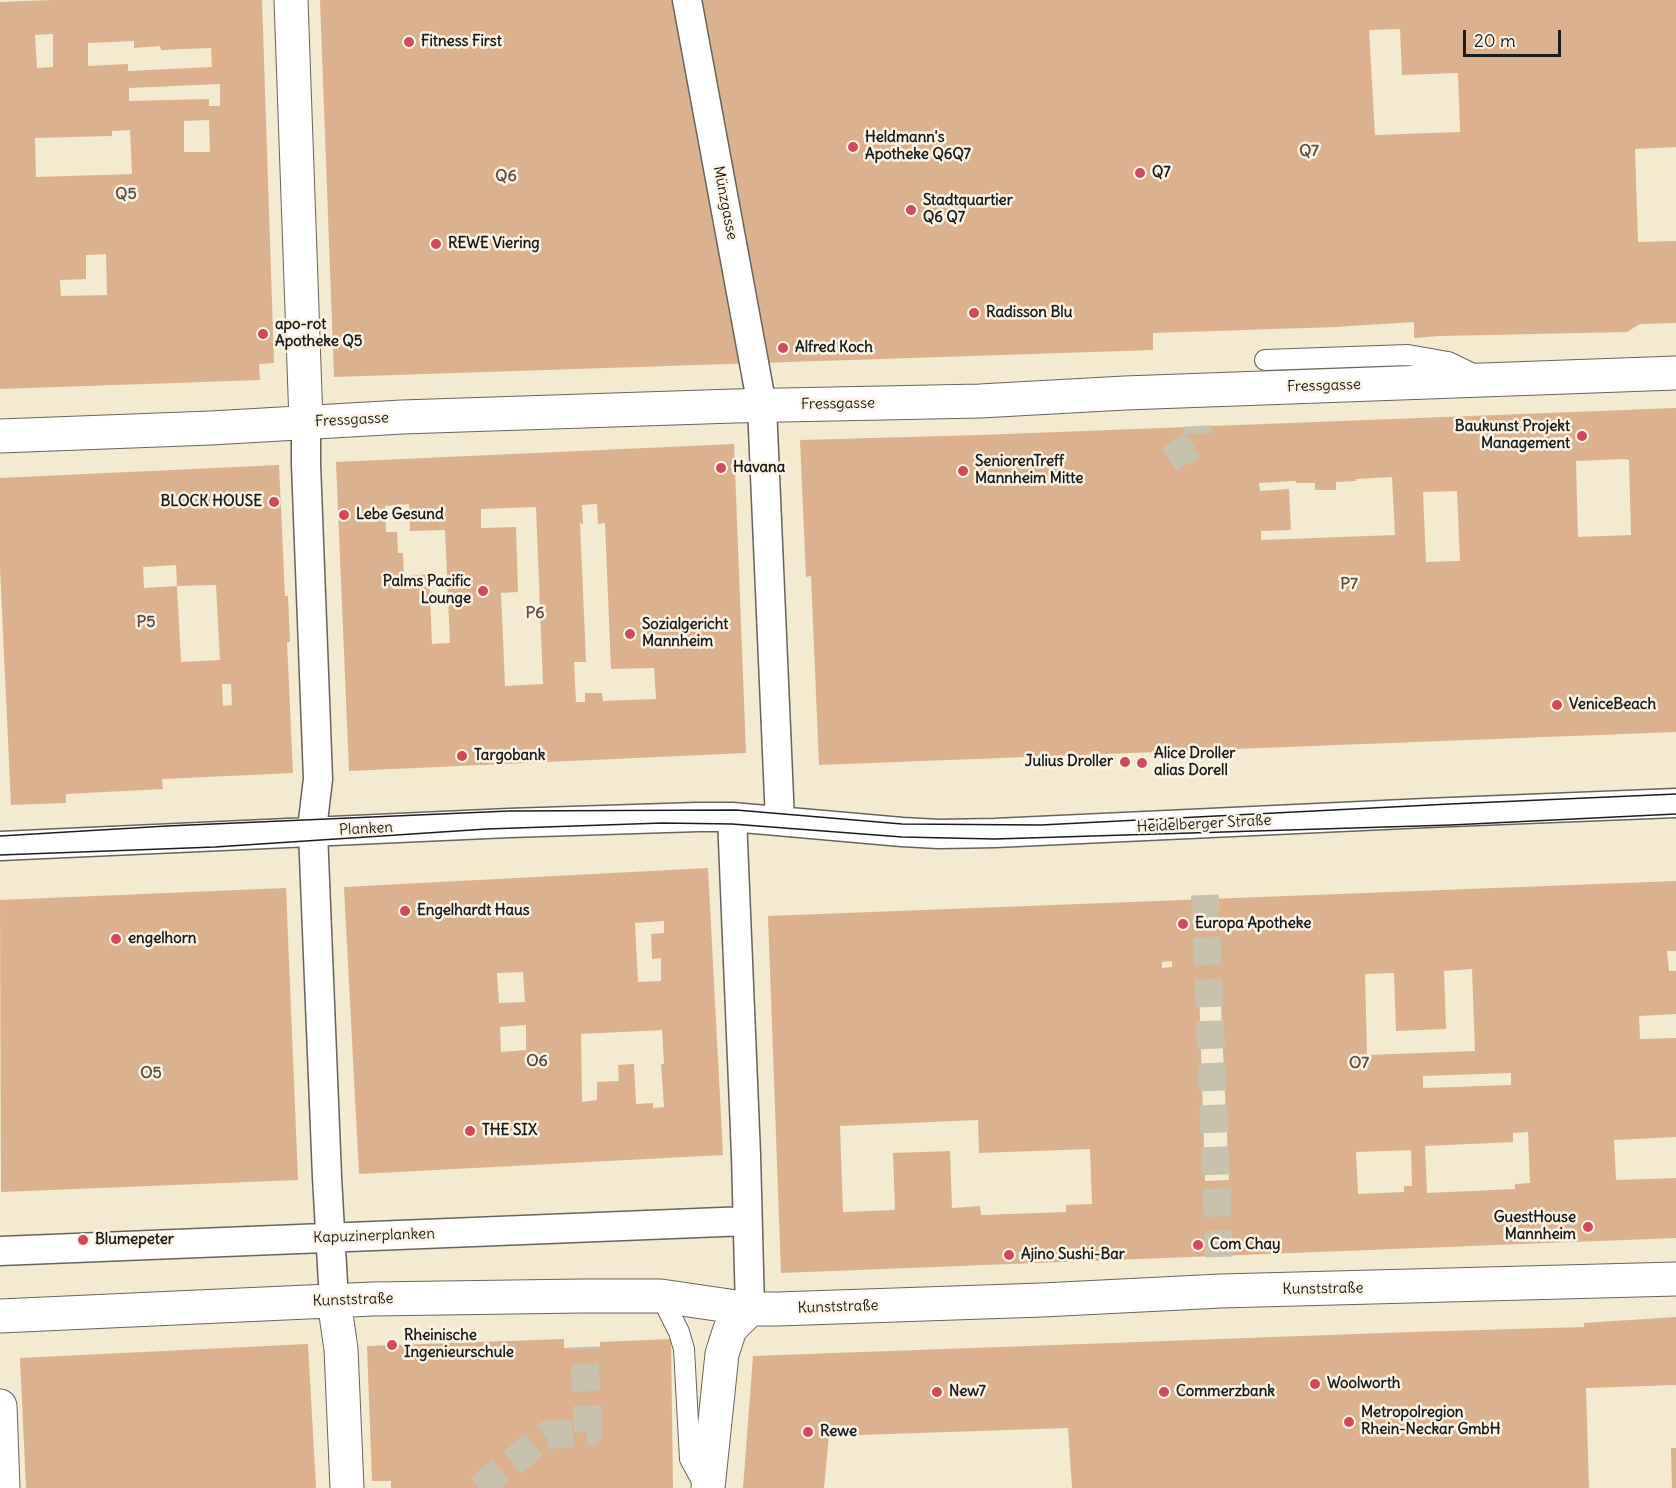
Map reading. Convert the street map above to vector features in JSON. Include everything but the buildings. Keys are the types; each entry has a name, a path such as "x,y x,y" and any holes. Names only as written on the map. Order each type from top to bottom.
{"street":[{"path":"291,0 318,778 313,832 327,1178 334,1301 341,1349 346,1488"},
{"name":"Münzgasse","path":"687,0 762,406 780,821"},
{"name":"Fressgasse","path":"0,436 402,417 980,401 1135,392 1676,373"},
{"name":"Heidelberger Straße","path":"732,817 939,834 1676,804"},
{"path":"707,1488 722,1354 730,1329 750,1309 746,1143 732,817"},
{"name":"Planken","path":"0,846 533,822 732,817"},
{"name":"Kapuzinerplanken","path":"0,1251 747,1221"},
{"name":"Kunststraße","path":"0,1316 383,1298 661,1296 750,1309 1020,1301 1221,1291 1676,1279"},
{"path":"0,1406 3,1488"}],"lane":[{"path":"1265,360 1408,355 1448,362 1485,380"},
{"path":"661,1296 679,1332 684,1349 682,1460 707,1488"},
{"path":"682,1460 702,1450 714,1433"}],"tunnel":[{"path":"1169,459 1198,442 1197,426"},
{"path":"1205,895 1219,1257"},
{"path":"479,1488 547,1435 588,1432 584,1347"}],"tram line":[{"path":"0,836 509,811 736,810 902,824 1041,825 1676,794"},
{"path":"0,855 215,847 487,829 662,823 732,824 902,837 995,839 1451,825 1676,814"}],"place":[{"name":"Fitness First","path":"409,42"},
{"name":"Heldmann's Apotheke Q6Q7","path":"853,147"},
{"name":"Q7","path":"1140,173"},
{"name":"Stadtquartier Q6 Q7","path":"911,210"},
{"name":"REWE Viering","path":"436,244"},
{"name":"Radisson Blu","path":"974,313"},
{"name":"apo-rot Apotheke Q5","path":"263,334"},
{"name":"Alfred Koch","path":"783,348"},
{"name":"Baukunst Projekt Management","path":"1582,436"},
{"name":"Havana","path":"721,468"},
{"name":"SeniorenTreff Mannheim Mitte","path":"963,471"},
{"name":"BLOCK HOUSE","path":"274,502"},
{"name":"Lebe Gesund","path":"344,515"},
{"name":"Palms Pacific Lounge","path":"483,591"},
{"name":"Sozialgericht Mannheim","path":"630,634"},
{"name":"VeniceBeach","path":"1557,705"},
{"name":"Targobank","path":"462,756"},
{"name":"Julius Droller","path":"1125,762"},
{"name":"Alice Droller alias Dorell","path":"1142,763"},
{"name":"Engelhardt Haus","path":"405,911"},
{"name":"Europa Apotheke","path":"1183,924"},
{"name":"engelhorn","path":"116,939"},
{"name":"THE SIX","path":"470,1131"},
{"name":"GuestHouse Mannheim","path":"1588,1227"},
{"name":"Blumepeter","path":"83,1240"},
{"name":"Com Chay","path":"1198,1245"},
{"name":"Ajino Sushi-Bar","path":"1009,1255"},
{"name":"Rheinische Ingenieurschule","path":"392,1345"},
{"name":"Woolworth","path":"1315,1384"},
{"name":"New7","path":"937,1392"},
{"name":"Commerzbank","path":"1164,1392"},
{"name":"Metropolregion Rhein-Neckar GmbH","path":"1349,1422"},
{"name":"Rewe","path":"808,1432"}],"district":[{"name":"Q7","path":"1309,151"},
{"name":"Q6","path":"506,176"},
{"name":"Q5","path":"126,194"},
{"name":"P7","path":"1349,584"},
{"name":"P6","path":"535,613"},
{"name":"P5","path":"146,622"},
{"name":"O6","path":"537,1061"},
{"name":"O7","path":"1359,1063"},
{"name":"O5","path":"151,1073"}]}
